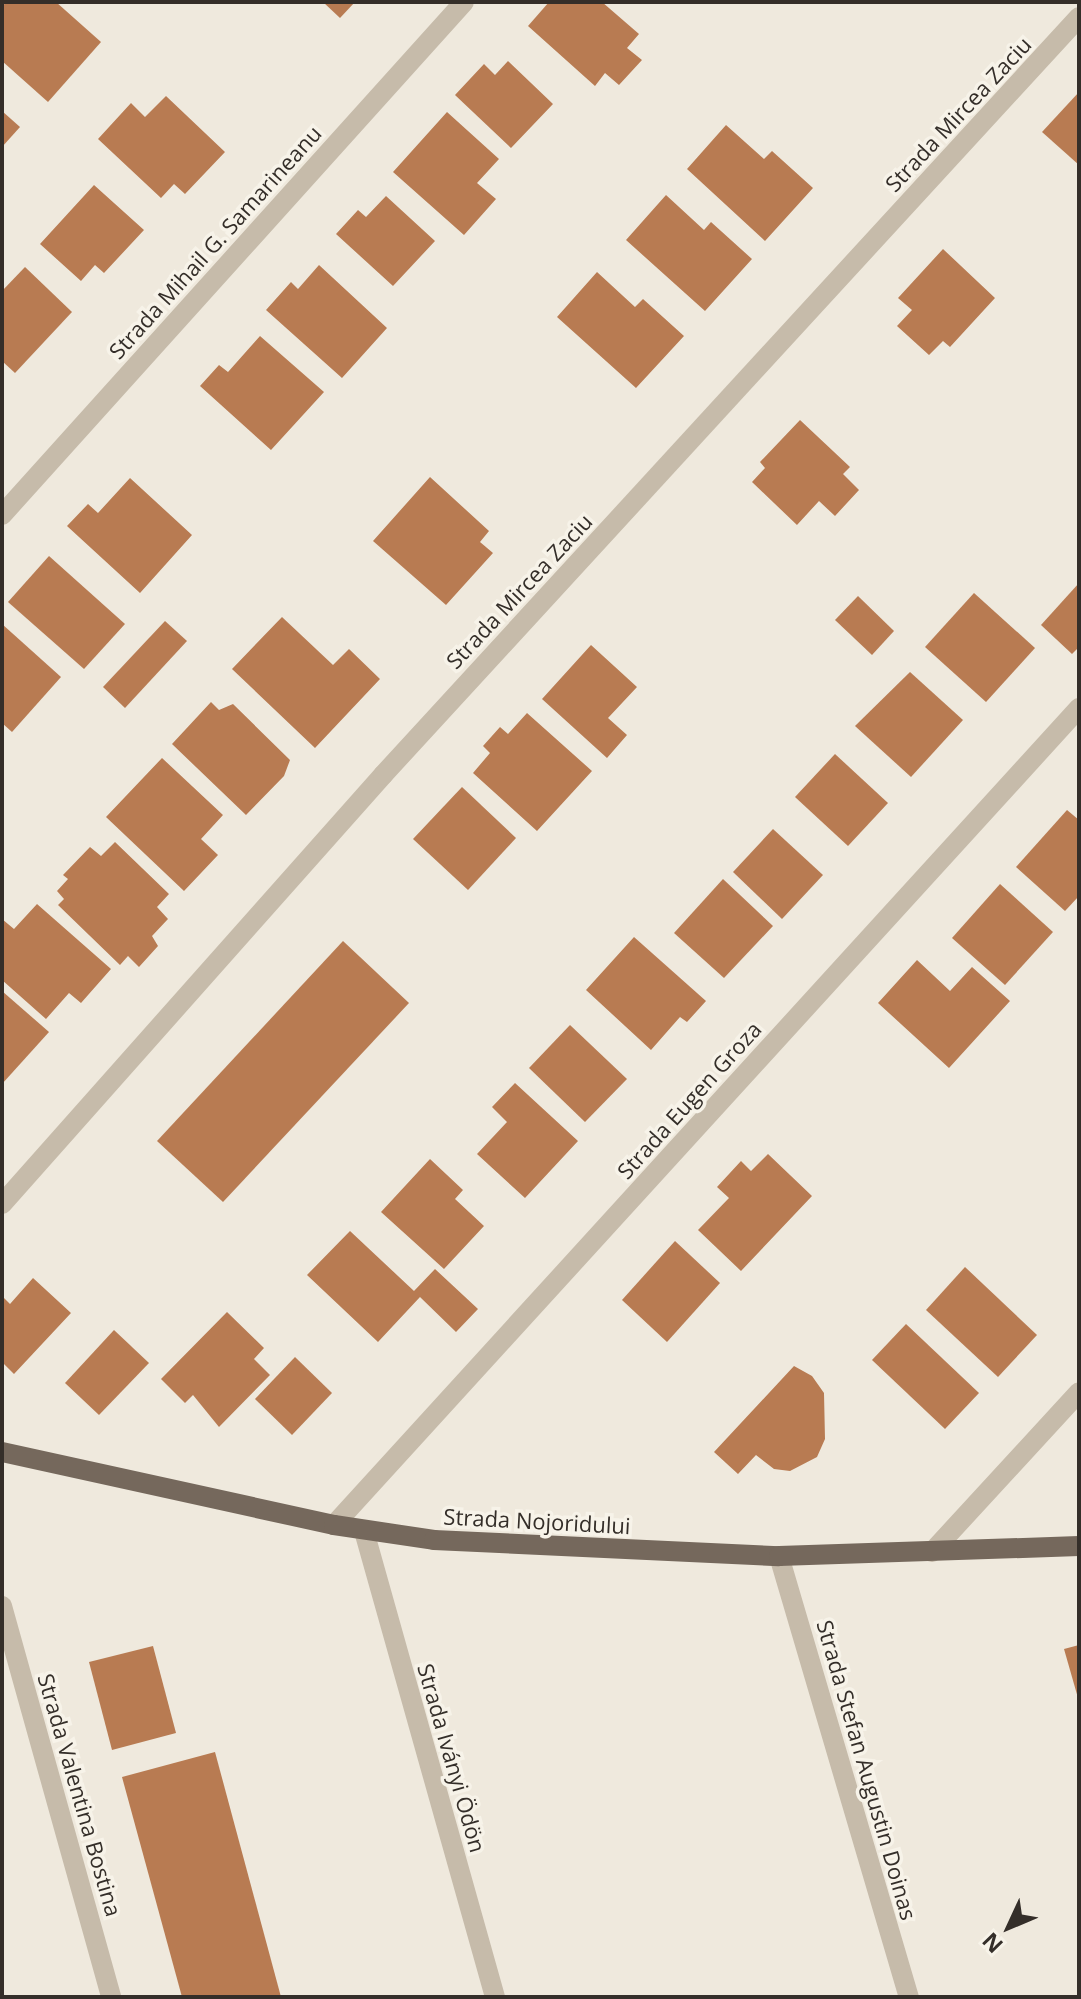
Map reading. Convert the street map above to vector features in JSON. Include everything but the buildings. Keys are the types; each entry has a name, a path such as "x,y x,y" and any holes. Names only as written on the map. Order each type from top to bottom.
{"main road":[{"name":"Strada Nojoridului","path":"2,1452 334,1525 434,1540 779,1556 1079,1546"}],"street":[{"name":"Strada Mihail G. Samarineanu","path":"2,515 464,2"},
{"name":"Strada Mircea Zaciu","path":"2,1204 383,775 1079,17"},
{"name":"Strada Eugen Groza","path":"334,1525 1079,708"},
{"path":"932,1552 1079,1392"},
{"name":"Strada Iványi Ödön","path":"364,1531 495,1997"},
{"name":"Strada Stefan Augustin Doinas","path":"779,1556 909,1997"},
{"name":"Strada Valentina Bostina","path":"2,1606 111,1997"}]}
